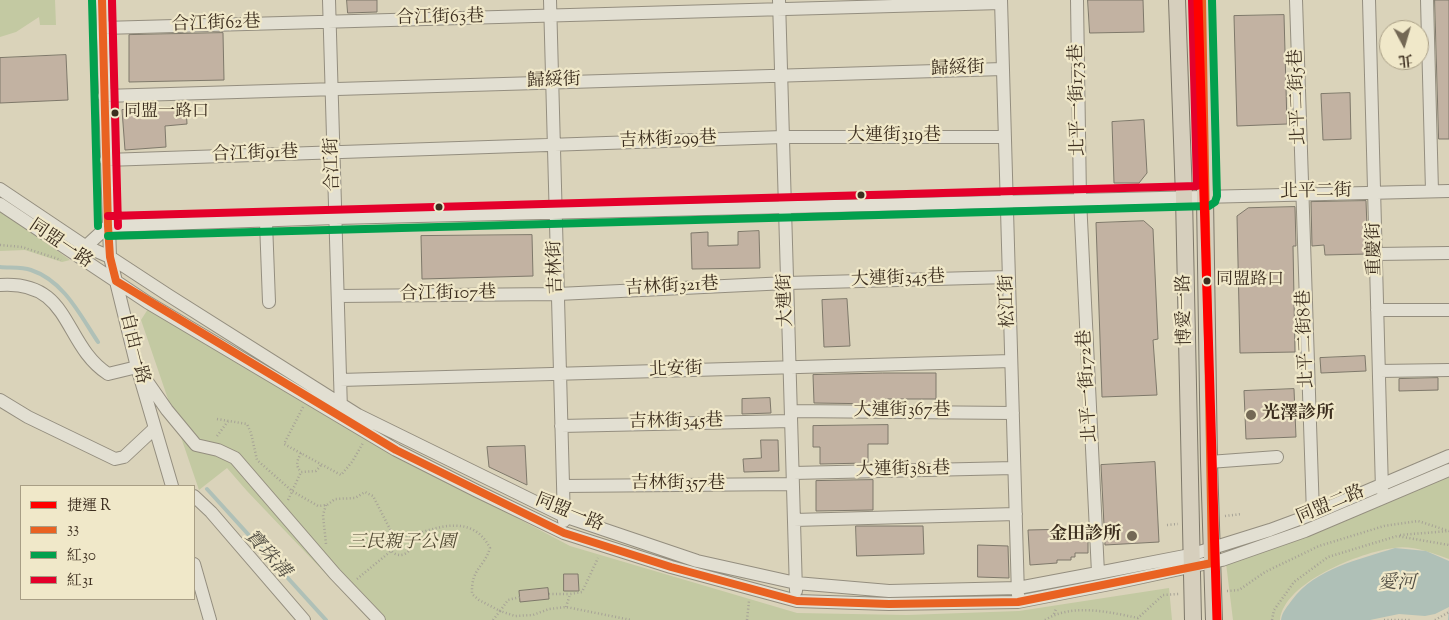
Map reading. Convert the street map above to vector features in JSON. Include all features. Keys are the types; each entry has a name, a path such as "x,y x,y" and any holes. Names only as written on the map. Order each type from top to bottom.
{"main road":[{"name":"博愛一路","path":"1177,0 1184,196 1190,561 1193,620"},
{"name":"博愛一路","path":"1202,0 1214,620"}],"street":[{"name":"自由一路","path":"102,0 110,257 137,367 172,485"},
{"name":"合江街","path":"329,0 341,411"},
{"name":"吉林街","path":"550,0 564,534"},
{"name":"北平一街173巷","path":"1077,0 1080,199"},
{"name":"北平二街5巷","path":"1296,0 1302,194"},
{"name":"重慶街","path":"1369,0 1382,497"},
{"path":"1427,0 1432,191"},
{"name":"合江街63巷","path":"329,21 550,16 779,5 1001,1"},
{"name":"松江街","path":"1001,1 1018,602"},
{"name":"大連街","path":"779,5 796,601"},
{"name":"合江街62巷","path":"102,28 329,21"},
{"name":"歸綏街","path":"104,96 331,87 552,83 1003,69"},
{"name":"大連街319巷","path":"783,137 1005,136"},
{"name":"吉林街299巷","path":"554,145 783,137"},
{"name":"合江街91巷","path":"106,160 554,145"},
{"name":"同盟一路","path":"0,188 82,251 116,281 341,411 564,516 697,561 796,583 889,591 1018,588 1098,573 1190,561"},
{"name":"北平二街","path":"108,226 266,222 335,218 556,214 1449,190"},
{"name":"北平二街8巷","path":"1302,194 1313,514"},
{"name":"北平一街172巷","path":"1080,199 1098,573"},
{"name":"同盟一路","path":"0,204 82,251 110,257 341,411 396,450 564,534 671,567 796,601 889,604 1018,602 1212,556"},
{"path":"266,222 269,302"},
{"path":"82,251 108,226"},
{"path":"1376,254 1449,253"},
{"name":"大連街345巷","path":"787,283 1009,277"},
{"name":"吉林街321巷","path":"558,294 787,283"},
{"path":"0,286 9,285 42,292 61,312 94,364 108,374 137,367 167,410 196,445 218,450 235,458 335,574 379,620"},
{"name":"合江街107巷","path":"338,296 558,294"},
{"path":"1378,310 1449,310"},
{"name":"北安街","path":"340,380 1011,361"},
{"path":"1379,371 1449,370"},
{"path":"0,400 28,417 115,458 124,457 155,428"},
{"name":"大連街367巷","path":"791,416 1013,413"},
{"name":"吉林街345巷","path":"561,426 791,416"},
{"name":"同盟二路","path":"1212,556 1449,456"},
{"path":"1210,462 1277,457"},
{"name":"大連街381巷","path":"793,479 1014,468"},
{"name":"同盟二路","path":"1212,556 1306,531 1449,470"},
{"name":"吉林街357巷","path":"563,486 793,479"},
{"path":"195,497 206,507 304,620"},
{"path":"794,520 1016,514"},
{"path":"195,568 210,620"}],"path":[{"path":"0,245 22,247 62,261"},
{"path":"304,406 284,444 341,475 352,462 364,442"},
{"path":"217,419 247,424 257,460 292,491 318,506 326,505 335,499 355,498 365,492 373,496 393,535"},
{"path":"212,437 217,436 229,420"},
{"path":"301,453 297,461 297,468 302,472 316,471 322,464"},
{"path":"281,512 302,472"},
{"path":"326,505 323,515 327,545"},
{"path":"1235,590 1239,590 1264,572 1319,546 1384,526 1418,521 1449,531"},
{"path":"409,537 431,529 456,525 476,530 485,538 490,548 487,557 473,574 472,594 500,611 515,616 533,615 549,608 566,607 631,620"},
{"path":"1272,620 1274,610 1294,582 1328,557 1396,536 1449,531"},
{"path":"403,533 409,537 411,544 408,552 398,555 391,551 389,544 393,535 403,533"},
{"path":"1396,536 1449,544"},
{"path":"354,581 391,551"},
{"path":"549,594 582,592 598,558"},
{"path":"566,607 570,594"},
{"path":"1045,620 1054,614 1078,610 1106,611 1137,619 1163,595 1169,595"},
{"path":"493,620 508,600 520,597"},
{"path":"748,620 749,601"},
{"path":"1054,614 1056,609"},
{"path":"1435,620 1449,612"},
{"path":"1384,620 1411,620"}],"green space":[{"path":"0,0 55,0 56,25 40,25 39,17 16,32 0,37"},
{"path":"0,211 70,260 62,262 25,250 0,251"},
{"name":"三民親子公園","path":"148,309 334,421 570,546 797,613 907,615 1019,611 1169,588 1172,620 370,620 227,468 199,490 141,320"},
{"path":"1449,470 1449,559 1422,550 1401,547 1380,551 1344,563 1326,571 1309,582 1295,593 1285,606 1280,620 1233,620 1226,563"}],"water":[{"name":"愛河","path":"1395,548 1426,551 1449,561 1449,620 1281,620 1292,600 1313,580 1339,566"}],"pier":[{"path":"1449,607 1448,620 1370,620 1399,614 1425,616 1435,614"}],"building":[{"path":"347,0 377,0 377,12 348,13"},
{"path":"1088,0 1143,0 1144,32 1090,33"},
{"path":"1435,0 1449,0 1449,139 1439,139"},
{"path":"1284,15 1287,124 1237,126 1234,16"},
{"path":"223,33 224,80 129,82 129,35"},
{"path":"66,55 68,100 0,103 0,58"},
{"path":"1350,93 1351,139 1323,140 1321,94"},
{"path":"186,106 187,124 165,126 166,147 125,150 122,110"},
{"path":"1144,120 1147,173 1139,183 1114,183 1112,122"},
{"path":"1366,201 1368,254 1325,255 1324,245 1312,246 1311,202"},
{"path":"1295,207 1296,246 1293,246 1295,352 1240,353 1237,216 1248,208"},
{"path":"1144,221 1153,229 1158,339 1153,340 1157,395 1102,397 1096,223"},
{"path":"759,231 760,268 692,269 691,233 708,232 708,246 738,245 738,232"},
{"path":"532,235 533,276 422,279 421,236"},
{"path":"847,299 850,346 824,347 822,300"},
{"path":"1365,356 1366,371 1321,373 1320,358"},
{"path":"936,373 936,399 883,399 883,404 814,403 813,375"},
{"path":"1438,378 1438,390 1399,391 1399,379"},
{"path":"1294,389 1296,437 1246,439 1244,391"},
{"path":"770,398 771,413 742,414 742,399"},
{"path":"888,425 888,444 868,444 868,463 820,464 820,447 813,447 813,426"},
{"path":"761,440 778,440 779,471 744,472 743,459 761,458"},
{"path":"525,446 527,485 489,467 487,447"},
{"path":"1155,462 1159,542 1105,545 1101,465"},
{"path":"873,480 873,510 816,511 816,481"},
{"path":"856,526 923,526 924,554 857,556"},
{"path":"1088,526 1088,553 1075,553 1075,557 1071,557 1071,560 1057,560 1057,563 1030,565 1028,530 1073,529 1073,527"},
{"path":"978,545 1008,546 1009,578 978,577"},
{"path":"564,574 578,574 579,591 564,591"},
{"path":"548,588 549,599 520,602 519,591"}],"waterway":[{"name":"寶珠溝","path":"0,267 31,270 53,282 78,310 98,342"},
{"name":"寶珠溝","path":"207,489 326,620"}],"metro line":[{"name":"R","path":"1198,0 1217,620"}],"transit line":[{"name":"紅30","path":"92,0 98,226"},
{"name":"33","path":"102,0 108,226 110,257 116,281 396,450 564,533 671,567 797,601 889,604 1018,602 1212,563 1202,0"},
{"name":"紅31","path":"112,0 118,226"},
{"name":"紅31","path":"108,216 1197,186 1192,0"},
{"name":"紅30","path":"108,236 1209,206 1215,202 1217,196 1212,0"}],"place":[{"name":"同盟一路口","path":"115,113"},
{"name":"同盟路口","path":"1207,281"},
{"name":"光澤診所","path":"1251,415"},
{"name":"金田診所","path":"1132,536"}]}
